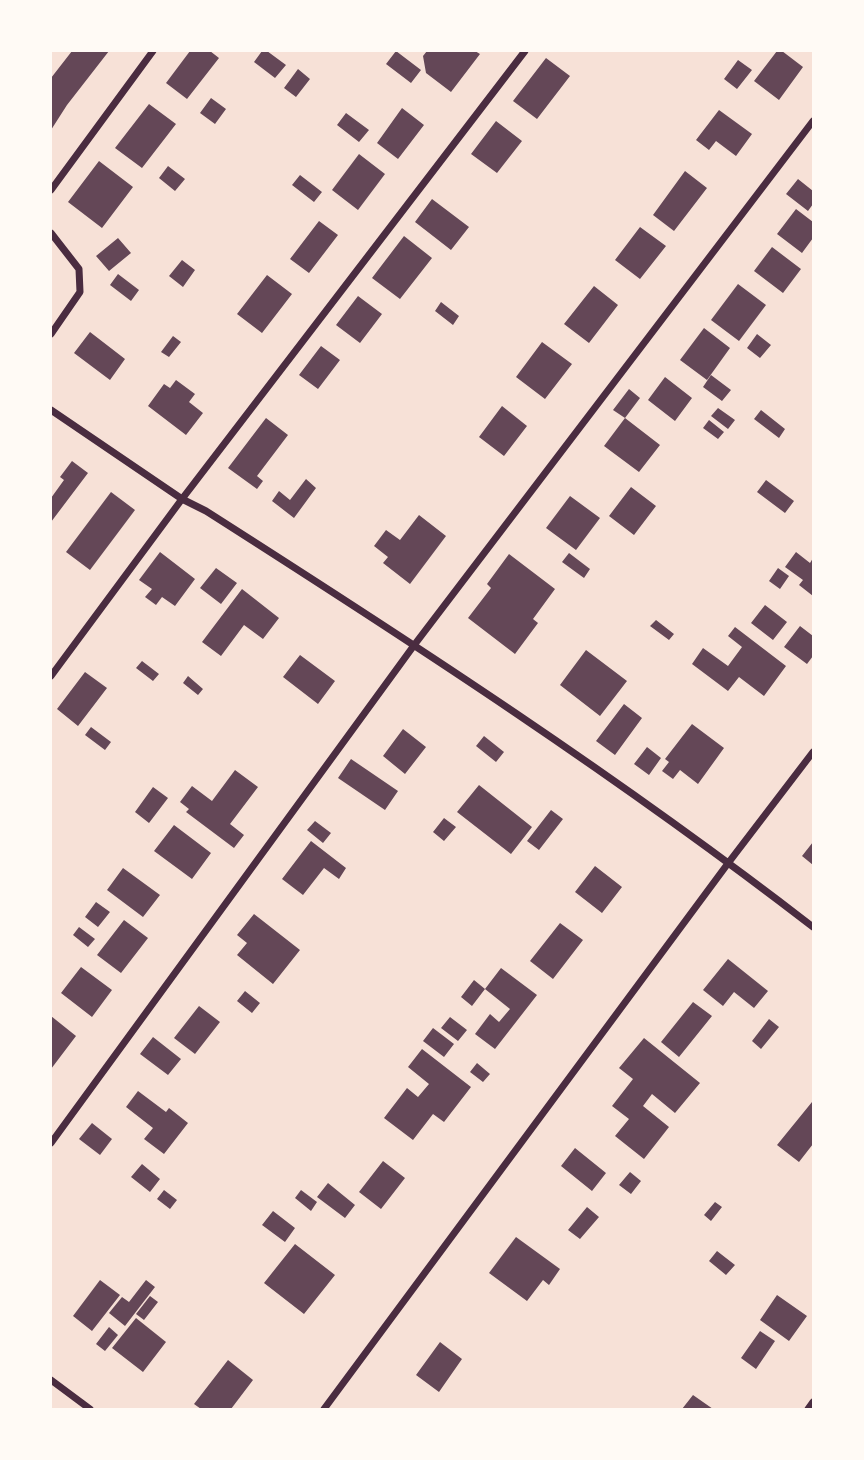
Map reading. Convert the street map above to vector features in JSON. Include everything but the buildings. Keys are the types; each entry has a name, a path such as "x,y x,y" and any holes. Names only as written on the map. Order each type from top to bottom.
{"street":[{"path":"51,190 153,51"},
{"path":"51,676 182,499 526,51"},
{"path":"51,1143 415,644 813,121"},
{"path":"51,233 79,269 80,292 51,334"},
{"path":"51,410 182,499 206,511 415,644 729,862 813,927"},
{"path":"324,1409 813,752"},
{"path":"51,1380 90,1409"},
{"path":"808,1409 813,1402"}]}
